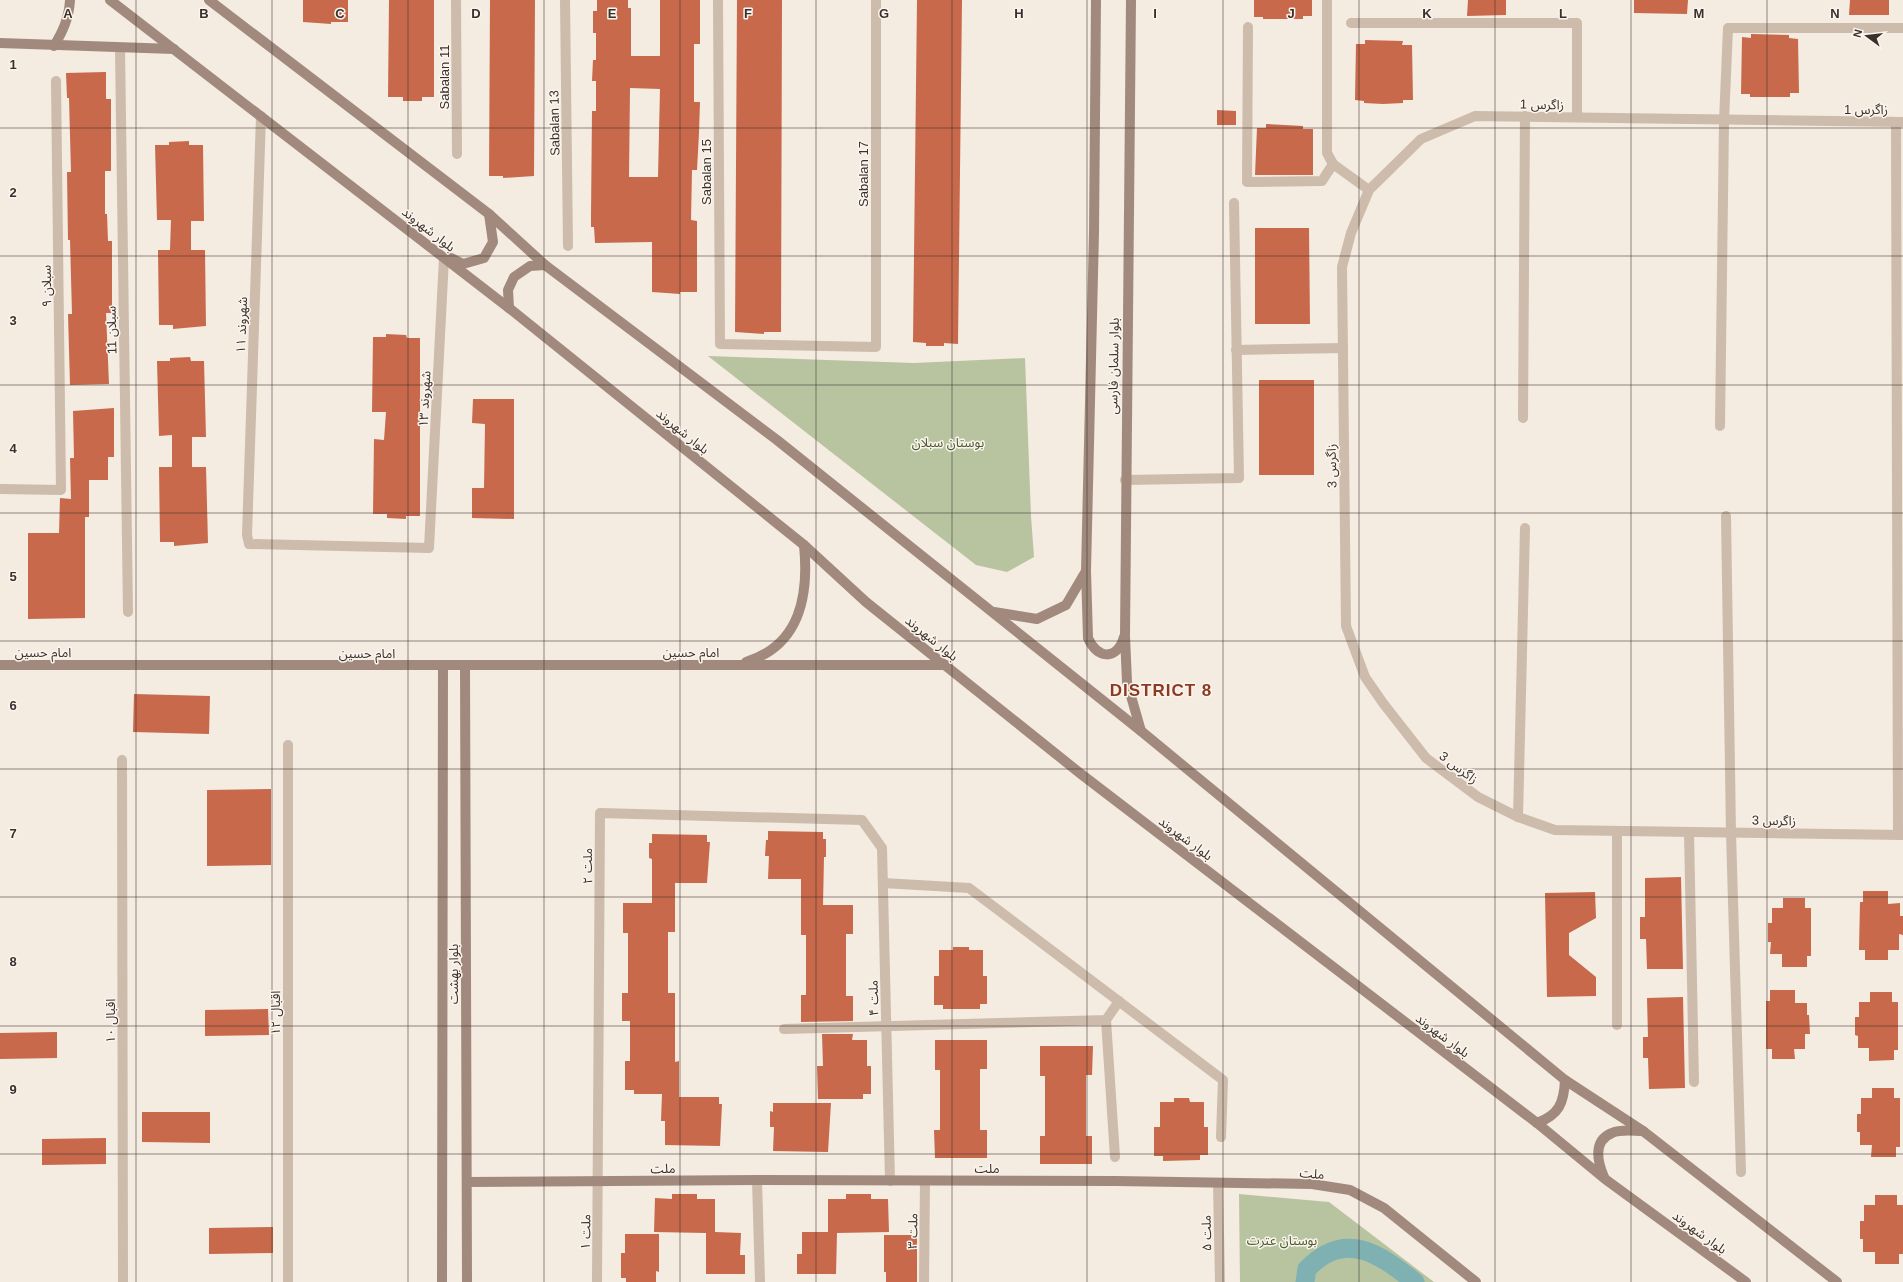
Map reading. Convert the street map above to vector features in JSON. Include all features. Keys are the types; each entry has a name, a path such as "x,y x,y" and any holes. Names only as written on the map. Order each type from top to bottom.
{"main road":[{"path":"54,46 64,30 70,12 70,0"},
{"name":"بلوار شهروند","path":"110,0 509,308 804,544 866,602 1080,774 1537,1123 1605,1179 1746,1282"},
{"path":"209,0 489,214 545,265 777,440 1142,731 1565,1080 1643,1131 1837,1282"},
{"name":"بلوار سلمان فارسی","path":"992,612 1037,619 1066,605 1086,571 1094,232 1096,0"},
{"name":"بلوار سلمان فارسی","path":"1131,0 1125,480 1125,636 1127,682 1142,731"},
{"path":"0,43 174,49"},
{"path":"441,255 463,264 484,258 493,242 489,214"},
{"path":"509,308 508,290 514,277 530,266 545,265"},
{"path":"734,665 761,657 782,641 796,619 805,594 807,570 804,544"},
{"path":"1086,571 1088,638 1092,648 1101,654 1112,654 1121,647 1125,636"},
{"name":"امام حسین","path":"0,665 946,666"},
{"name":"بلوار بهشت","path":"442,1282 443,666"},
{"name":"بلوار بهشت","path":"465,666 467,1282"},
{"path":"1537,1123 1547,1119 1559,1108 1564,1098 1565,1080"},
{"path":"1605,1179 1597,1161 1598,1151 1602,1141 1611,1133 1643,1131"},
{"name":"ملت","path":"467,1182 757,1180 1312,1184 1350,1190 1384,1208 1476,1282"}],"street":[{"name":"Sabalan 11","path":"456,0 457,154"},
{"name":"Sabalan 13","path":"565,0 568,246"},
{"name":"Sabalan 15","path":"718,0 720,344 876,347"},
{"name":"Sabalan 17","path":"876,0 876,347"},
{"path":"1327,0 1327,153 1333,164 1369,190"},
{"path":"1351,23 1577,23 1577,117"},
{"path":"1248,27 1247,182 1322,181 1333,164"},
{"path":"1720,426 1724,121 1728,28 1903,28"},
{"name":"سبلان 11","path":"120,48 128,612"},
{"name":"سبلان ۹","path":"0,489 61,490 56,81"},
{"name":"شهروند ۱۱","path":"261,116 247,535 249,544 429,548 431,541"},
{"name":"زاگرس 1","path":"1343,348 1342,267 1351,233 1369,190 1421,139 1475,116 1724,121 1900,122"},
{"path":"1522,418 1525,116"},
{"path":"1900,122 1901,835"},
{"path":"1125,480 1239,478 1234,203"},
{"name":"شهروند ۱۳","path":"431,541 441,255"},
{"path":"1236,350 1343,348"},
{"name":"زاگرس 3","path":"1343,348 1346,626 1365,677 1383,703 1426,758 1478,797 1518,817 1555,830 1901,835"},
{"path":"1726,516 1731,833 1741,1172"},
{"path":"1518,817 1525,528"},
{"name":"اقبال ۱۲","path":"288,745 288,1282"},
{"name":"اقبال ۱۰","path":"122,760 123,1282"},
{"name":"ملت ۲","path":"599,1182 600,813 862,820"},
{"name":"ملت ۴","path":"862,820 882,848 890,1181"},
{"path":"1617,831 1617,1024"},
{"path":"1689,832 1694,1082"},
{"path":"883,883 969,888 1223,1080 1222,1137"},
{"path":"1115,1157 1106,1020 1119,1001"},
{"path":"784,1029 886,1028 1106,1020"},
{"path":"757,1180 760,1282"},
{"name":"ملت ۳","path":"924,1282 925,1181"},
{"name":"ملت ۱","path":"597,1282 599,1182"},
{"name":"ملت ۵","path":"1218,1183 1220,1282"}],"green space":[{"name":"بوستان سبلان","path":"708,356 914,363 1025,358 1034,557 1007,572 976,565"},
{"name":"بوستان عترت","path":"1239,1194 1329,1202 1434,1282 1240,1282"}],"building":[{"path":"303,0 348,0 348,22 331,22 331,24 303,22"},
{"path":"389,0 434,0 434,97 422,97 422,101 403,101 403,97 388,97"},
{"path":"490,0 535,0 534,176 503,178 503,176 489,176"},
{"path":"597,0 628,0 628,8 631,8 631,56 660,56 660,0 700,0 700,44 694,44 694,102 700,102 699,133 697,170 692,170 691,220 697,221 697,292 680,292 680,294 652,292 652,242 595,243 594,227 591,227 591,215 592,111 596,111 596,81 592,81 593,60 596,60 596,33 593,33 593,11 597,11","holes":["630,88 660,89 658,177 629,177"]},
{"path":"737,0 782,0 781,332 764,332 764,334 735,332"},
{"path":"917,0 962,0 958,344 944,343 944,346 926,346 926,343 913,342"},
{"path":"1254,0 1312,0 1312,16 1303,16 1303,19 1263,19 1263,17 1254,17"},
{"path":"1468,0 1506,0 1506,15 1467,16"},
{"path":"1634,0 1688,0 1687,14 1634,13"},
{"path":"1850,0 1889,0 1889,15 1849,15"},
{"path":"1751,34 1789,35 1789,38 1798,39 1799,93 1790,93 1790,97 1750,97 1750,94 1741,94 1742,37 1751,38"},
{"path":"1365,40 1403,41 1402,45 1412,45 1413,100 1403,100 1403,103 1383,104 1364,103 1364,101 1355,100 1356,44 1365,44"},
{"path":"106,72 106,99 111,99 111,171 105,171 105,214 107,214 108,241 112,241 112,313 106,313 109,384 70,385 68,314 72,314 70,240 68,240 67,172 71,172 69,98 67,98 66,73"},
{"path":"1217,110 1236,111 1236,125 1217,125"},
{"path":"1266,124 1303,126 1303,129 1313,129 1313,175 1255,175 1257,128 1266,128"},
{"path":"189,141 189,145 203,145 204,221 191,221 191,250 205,250 206,326 173,329 173,325 159,325 158,250 170,250 171,220 157,220 155,145 169,145 169,142"},
{"path":"1255,228 1309,228 1310,324 1255,324"},
{"path":"386,334 406,335 407,338 420,338 420,516 406,516 406,519 387,518 387,514 373,514 374,439 384,440 386,412 372,412 373,337 386,337"},
{"path":"190,357 191,361 204,361 206,437 192,437 192,467 206,467 208,543 174,546 174,542 160,542 159,467 172,467 172,435 159,436 157,361 170,361 170,358"},
{"path":"1259,380 1314,380 1314,475 1259,475"},
{"path":"473,399 514,399 514,519 472,518 472,488 484,488 485,424 472,423"},
{"path":"114,408 114,457 108,457 108,480 89,480 89,517 85,517 85,618 28,619 28,533 59,533 60,498 71,499 70,458 74,458 73,411"},
{"path":"134,694 210,696 209,734 133,732"},
{"path":"271,789 271,865 207,866 207,790"},
{"path":"768,831 823,832 823,839 826,839 826,857 824,857 823,905 853,905 853,934 846,934 846,996 853,996 853,1021 801,1022 801,995 806,995 806,935 801,935 801,879 768,879 769,856 765,856"},
{"path":"652,834 707,835 707,842 710,842 707,883 675,883 675,932 668,932 668,993 675,993 675,1062 679,1061 679,1097 719,1097 719,1104 722,1104 720,1146 665,1145 665,1121 661,1121 662,1094 634,1094 634,1090 625,1090 625,1061 630,1061 630,1021 622,1021 622,993 628,993 628,933 623,933 623,903 652,903 652,859 649,858 649,843 652,843"},
{"path":"1681,877 1683,969 1647,969 1646,939 1640,939 1640,917 1645,917 1645,878"},
{"path":"1863,891 1888,891 1888,904 1900,903 1900,916 1903,916 1903,935 1899,934 1899,950 1888,950 1888,960 1865,960 1865,950 1859,950 1860,902 1863,902"},
{"path":"1595,892 1596,918 1569,933 1569,955 1596,977 1596,996 1547,997 1545,893"},
{"path":"1783,898 1805,898 1805,908 1811,908 1811,956 1807,956 1807,967 1782,967 1782,954 1770,954 1771,942 1768,942 1768,923 1772,923 1772,908 1783,908"},
{"path":"953,947 969,947 969,950 983,950 983,976 987,976 987,1004 980,1004 980,1009 943,1009 943,1005 934,1005 934,976 939,976 939,950 953,950"},
{"path":"1770,990 1795,990 1795,1003 1807,1003 1810,1034 1805,1034 1805,1049 1794,1049 1795,1059 1772,1059 1772,1049 1766,1049 1766,1001 1770,1001"},
{"path":"1870,992 1892,992 1892,1002 1898,1002 1898,1050 1894,1050 1894,1060 1869,1061 1869,1048 1858,1048 1858,1036 1855,1035 1855,1017 1859,1017 1859,1002 1870,1002"},
{"path":"1683,997 1685,1088 1649,1089 1648,1058 1643,1058 1643,1037 1648,1037 1647,998"},
{"path":"268,1009 269,1035 205,1036 205,1010"},
{"path":"57,1032 57,1058 0,1059 0,1033"},
{"path":"822,1034 853,1034 852,1040 867,1040 867,1066 871,1066 871,1094 863,1094 863,1099 818,1099 817,1066 823,1066"},
{"path":"935,1040 987,1040 987,1069 980,1069 980,1130 987,1130 987,1158 935,1158 934,1130 940,1130 940,1070 935,1070"},
{"path":"1040,1046 1093,1046 1092,1075 1086,1075 1086,1136 1092,1136 1092,1164 1040,1164 1040,1136 1045,1136 1045,1076 1040,1076"},
{"path":"1872,1088 1894,1088 1894,1098 1900,1098 1900,1147 1896,1147 1896,1157 1871,1157 1872,1145 1860,1145 1860,1132 1857,1132 1857,1114 1861,1114 1861,1098 1872,1098"},
{"path":"1174,1098 1189,1098 1190,1102 1204,1102 1204,1127 1208,1127 1208,1155 1200,1155 1200,1160 1163,1161 1163,1156 1154,1156 1154,1127 1160,1127 1160,1102 1174,1102"},
{"path":"773,1103 831,1103 828,1152 773,1151 774,1127 770,1127 770,1111 773,1112"},
{"path":"142,1112 210,1112 210,1143 142,1142"},
{"path":"106,1138 106,1164 42,1165 42,1139"},
{"path":"672,1194 697,1194 697,1199 715,1199 715,1232 741,1233 740,1255 745,1255 745,1274 706,1274 706,1233 654,1232 655,1198 672,1199"},
{"path":"846,1194 871,1194 871,1199 888,1199 889,1232 837,1233 836,1274 797,1274 797,1254 802,1254 802,1232 828,1232 828,1199 846,1199"},
{"path":"1875,1195 1897,1195 1897,1205 1903,1205 1903,1254 1899,1254 1899,1264 1875,1264 1875,1252 1863,1252 1863,1239 1860,1239 1860,1221 1864,1221 1864,1205 1875,1205"},
{"path":"273,1227 273,1253 209,1254 209,1228"},
{"path":"625,1234 659,1234 659,1272 656,1271 656,1282 626,1282 626,1278 621,1278 621,1253 625,1253"},
{"path":"884,1235 917,1235 917,1282 886,1282 886,1272 884,1272"}],"waterway":[{"path":"1305,1282 1307,1269 1321,1257 1335,1250 1349,1248 1362,1250 1375,1255 1415,1282"}],"district":[{"name":"DISTRICT 8","path":"1161,690"}]}
